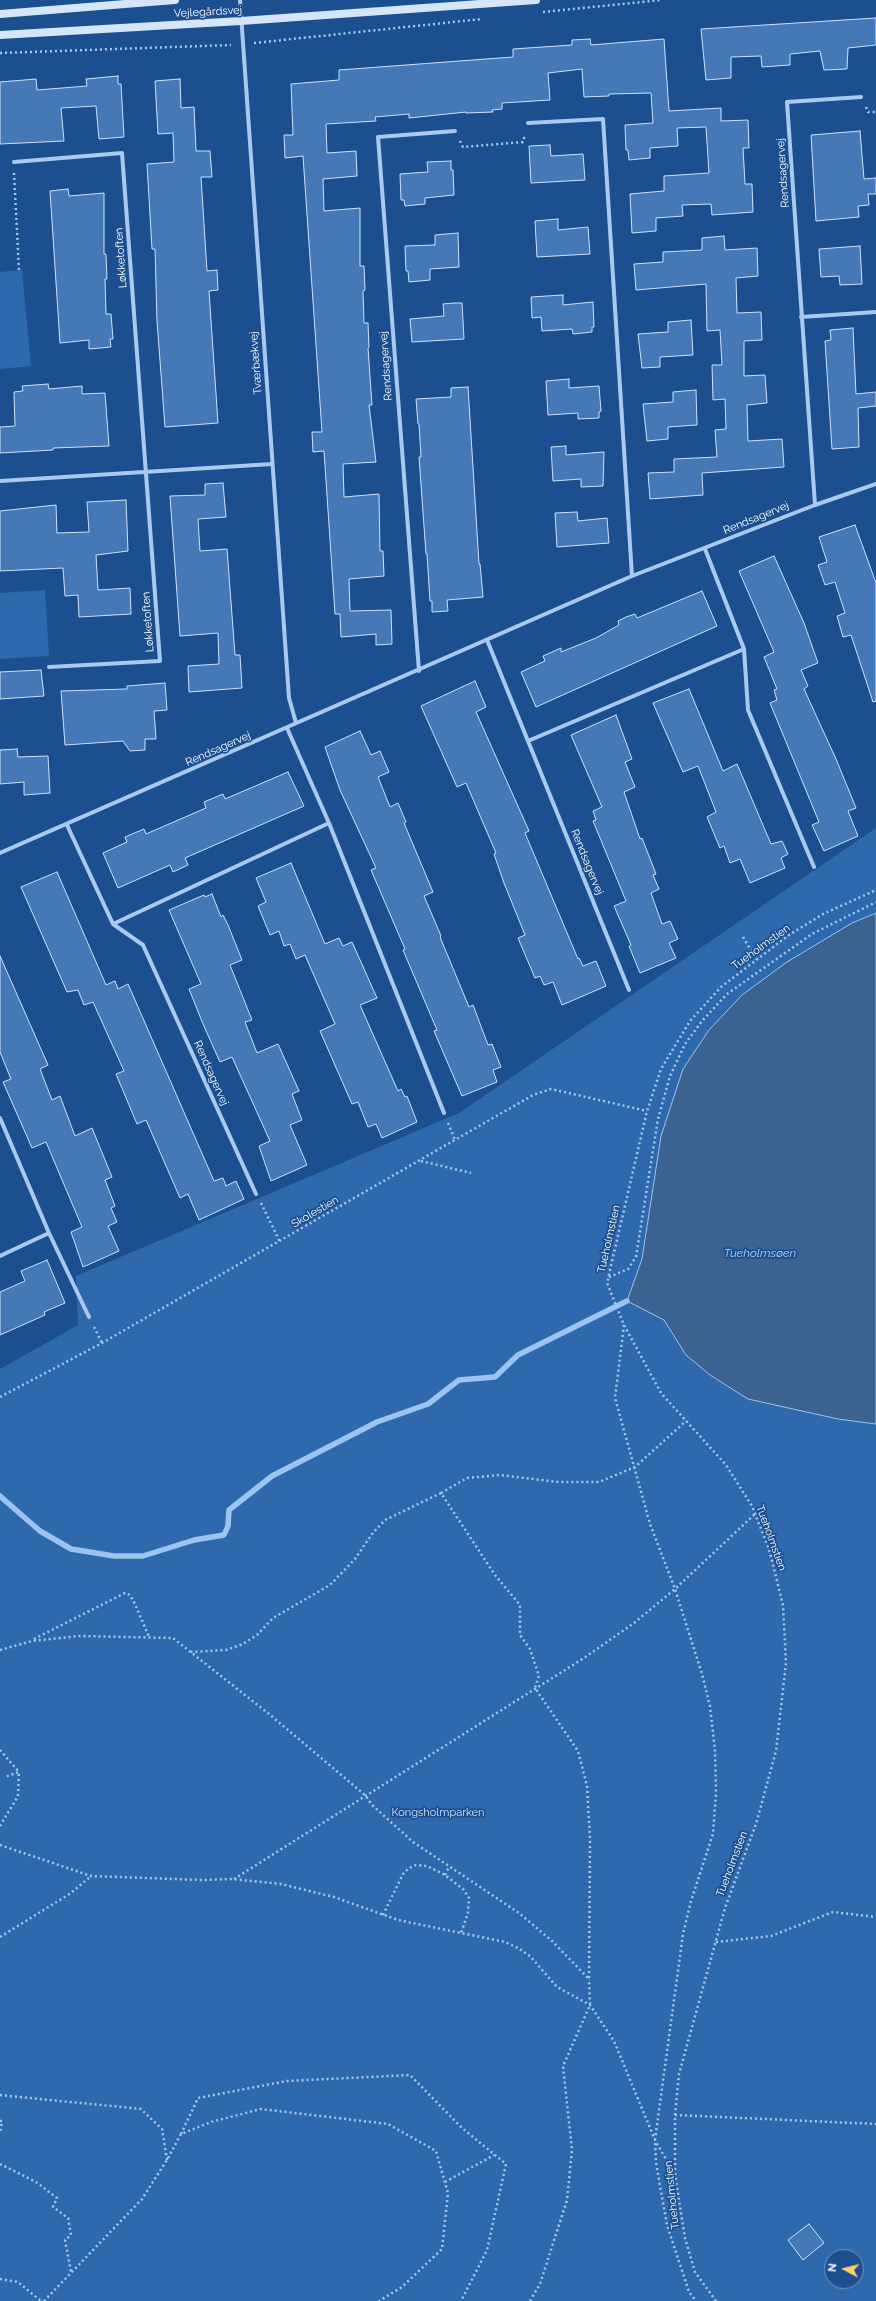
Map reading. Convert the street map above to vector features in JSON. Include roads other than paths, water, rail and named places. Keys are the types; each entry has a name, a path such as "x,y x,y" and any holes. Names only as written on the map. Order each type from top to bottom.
{"street":[{"name":"Vejlegårdsvej","path":"0,14 175,0"},
{"name":"Tværbækvej","path":"240,0 288,698 296,724"},
{"name":"Vejlegårdsvej","path":"0,35 241,21 536,0"},
{"name":"Rendsagervej","path":"815,505 787,102 861,97"},
{"path":"528,123 603,119 632,576"},
{"name":"Rendsagervej","path":"419,671 378,137 455,131"},
{"name":"Løkketoften","path":"14,162 122,153 160,661 49,667"},
{"path":"801,316 876,312"},
{"path":"0,481 272,464"},
{"name":"Rendsagervej","path":"0,853 419,671 632,576 815,505 876,486"},
{"path":"704,549 744,649 748,710 814,867"},
{"name":"Rendsagervej","path":"487,640 629,990"},
{"path":"528,741 744,649"},
{"path":"287,728 329,823 444,1113"},
{"path":"67,825 113,924 329,823"},
{"name":"Rendsagervej","path":"113,924 143,945 256,1194"},
{"path":"0,1118 49,1233 89,1317"},
{"path":"0,1256 49,1233"}],"water":[{"name":"Tueholmsøen","path":"876,913 876,1424 838,1419 748,1399 710,1375 686,1355 664,1320 627,1301 642,1259 661,1136 683,1069 709,1030 742,995 787,962 852,923"}],"waterway":[{"path":"0,1496 40,1531 71,1549 114,1556 143,1556 194,1540 224,1535 228,1526 229,1510 272,1476 377,1422 428,1404 459,1380 495,1377 518,1355 627,1301"}],"park label":[{"name":"Kongsholmparken","path":"438,1813"}]}
